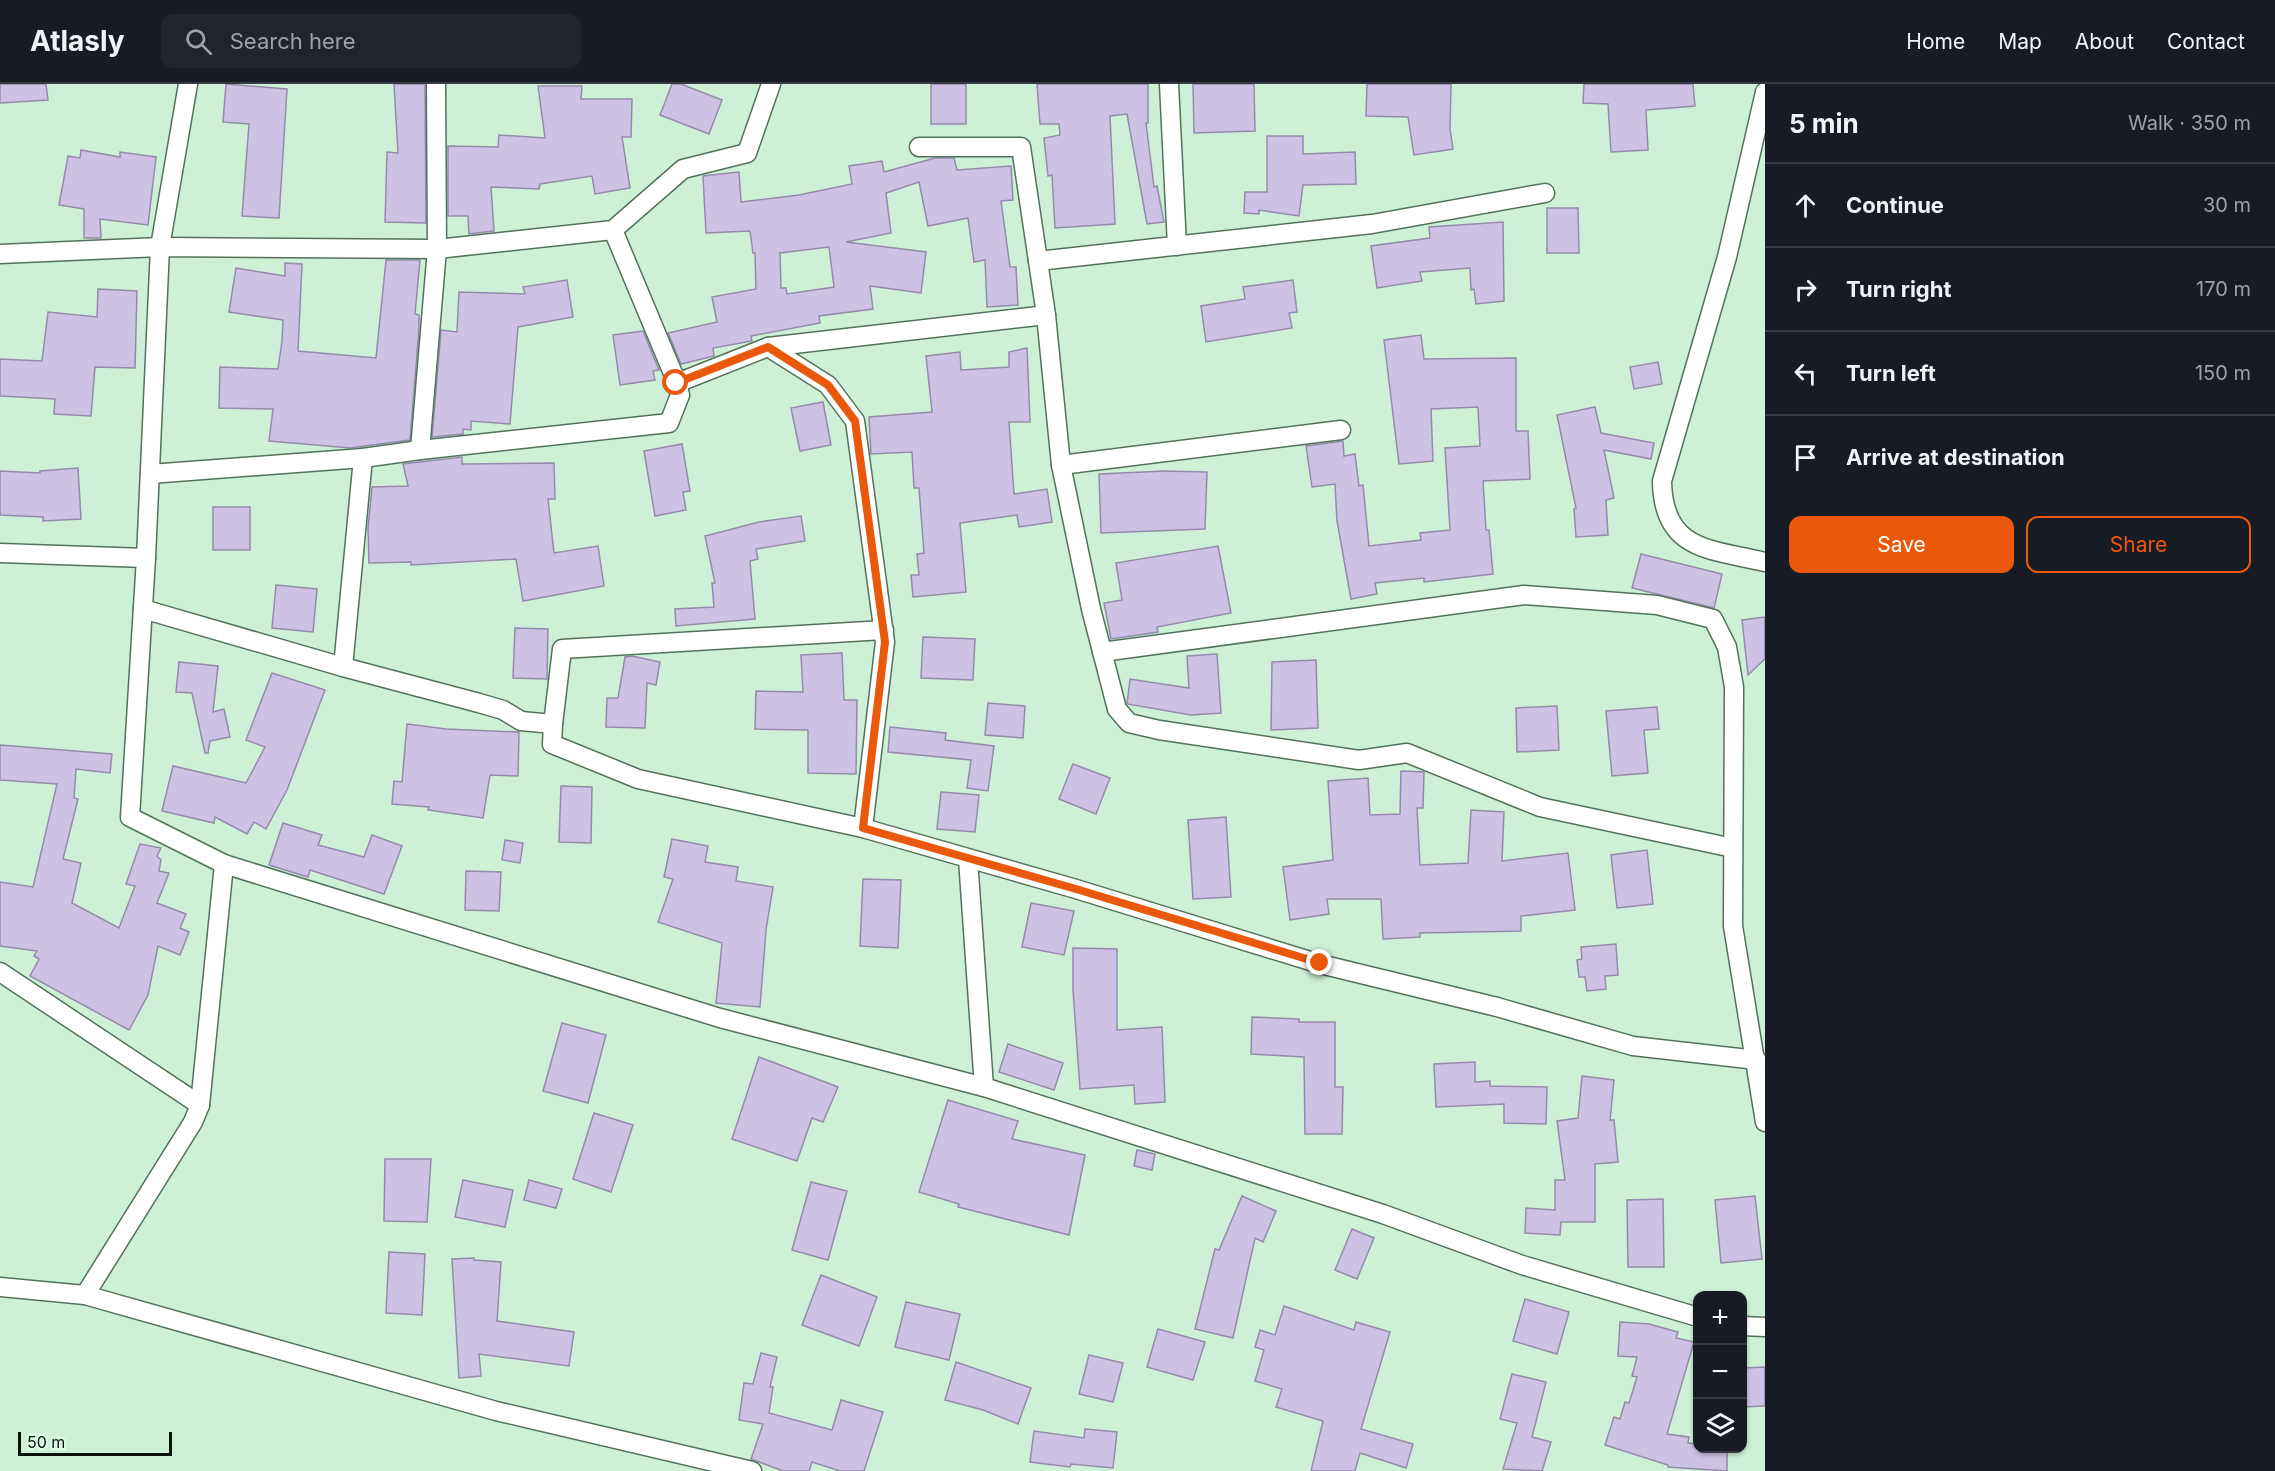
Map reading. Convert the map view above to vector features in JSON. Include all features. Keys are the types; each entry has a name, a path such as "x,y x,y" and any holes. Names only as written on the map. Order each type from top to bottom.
{"street":[{"path":"188,84 160,247 147,558 130,817 225,864 720,1018 984,1086 1383,1214 1522,1266 1693,1316"},
{"path":"420,450 436,249 436,84"},
{"path":"0,254 160,247 436,249 613,230 683,169 747,153 771,84"},
{"path":"1169,84 1177,246"},
{"path":"1765,92 1727,257 1662,481 1663,500 1670,522 1682,536 1693,544 1765,562"},
{"path":"919,147 1021,147 1046,315 1060,465 1117,709 1129,723 1359,760 1407,753 1540,807 1733,848"},
{"path":"1038,261 1372,224 1545,193"},
{"path":"150,474 363,458 669,423 680,395 613,230"},
{"path":"676,383 768,347 1046,315"},
{"path":"768,347 828,385 855,421 885,642 863,828"},
{"path":"1060,465 1341,430"},
{"path":"343,667 363,458"},
{"path":"0,553 147,558"},
{"path":"1102,652 1524,595 1657,604 1713,620 1726,647 1734,687 1733,926 1757,1060 1765,1122"},
{"path":"143,609 343,667 503,710 521,721 553,724"},
{"path":"884,630 562,649 552,744 638,779 863,828 1076,889 1320,963 1497,1007 1633,1046 1757,1060"},
{"path":"968,859 984,1086"},
{"path":"85,1295 193,1122 200,1105 225,864"},
{"path":"0,972 200,1105"},
{"path":"0,1287 85,1295 496,1411 752,1471"},
{"path":"1747,1326 1765,1327"}],"building":[{"path":"0,84 46,84 48,100 0,103"},
{"path":"226,84 287,89 279,218 242,216 249,124 223,122"},
{"path":"394,84 425,84 426,223 385,222 387,152 398,153"},
{"path":"672,84 681,84 722,100 709,134 660,115"},
{"path":"931,84 966,84 966,124 931,124"},
{"path":"1037,84 1148,84 1148,123 1146,123 1154,187 1157,186 1164,222 1147,224 1127,114 1110,116 1115,224 1055,228 1052,175 1048,176 1044,138 1060,135 1059,124 1040,124"},
{"path":"1193,84 1254,84 1255,131 1194,133"},
{"path":"1367,84 1451,84 1450,129 1453,149 1414,155 1408,117 1366,116"},
{"path":"1584,84 1693,84 1695,106 1646,110 1648,150 1611,152 1608,104 1583,103"},
{"path":"538,86 582,86 581,99 632,99 631,137 622,137 630,188 595,194 592,176 540,184 539,189 491,187 494,231 469,234 468,216 448,216 448,146 498,147 499,135 545,138"},
{"path":"1267,136 1303,136 1303,154 1355,152 1356,184 1303,185 1299,216 1259,210 1259,214 1244,213 1245,192 1267,192"},
{"path":"81,150 120,157 120,152 156,157 148,225 100,219 101,238 84,238 84,209 59,205 68,156 80,158"},
{"path":"935,158 954,158 957,170 1011,166 1013,200 1001,201 1010,267 1016,267 1018,305 987,307 985,260 974,262 968,218 928,226 919,182 886,193 891,233 846,242 926,252 921,293 870,286 873,309 819,316 820,323 751,336 752,341 713,348 714,356 681,364 668,333 717,322 712,297 756,289 755,253 753,253 750,231 706,233 703,176 739,172 741,202 799,195 852,184 849,166 882,161 884,172","holes":["829,247 834,287 787,294 786,288 781,288 780,253"]},
{"path":"1547,208 1578,208 1579,253 1547,253"},
{"path":"1503,222 1504,301 1476,304 1474,289 1471,290 1470,268 1420,272 1422,281 1377,288 1371,246 1430,238 1429,227"},
{"path":"386,260 420,260 415,314 419,315 419,329 410,440 350,448 269,441 273,409 219,408 220,367 278,369 282,341 283,320 229,312 236,268 285,276 285,263 302,264 298,351 376,358"},
{"path":"567,280 573,317 518,327 510,424 471,421 471,430 463,429 463,434 432,437 441,330 457,332 459,292 525,294 523,287"},
{"path":"1293,280 1297,312 1289,313 1292,328 1206,342 1201,306 1245,299 1243,287"},
{"path":"98,289 137,291 135,368 95,367 91,416 54,414 55,399 0,396 0,359 42,361 48,312 97,317"},
{"path":"643,331 659,370 653,371 655,380 620,385 613,335"},
{"path":"1421,335 1424,359 1516,358 1516,431 1528,431 1530,479 1483,481 1486,530 1489,530 1493,574 1424,582 1424,578 1375,583 1377,594 1351,599 1337,521 1335,484 1312,487 1306,446 1343,441 1344,456 1355,454 1359,486 1363,485 1369,546 1421,540 1420,533 1450,530 1445,448 1480,446 1478,407 1431,409 1433,461 1399,464 1384,340"},
{"path":"1027,348 1030,422 1009,422 1014,494 1047,489 1052,522 1019,527 1017,515 960,523 966,592 913,597 911,575 919,575 917,554 924,553 919,488 914,488 912,452 871,454 869,417 932,412 926,356 960,352 961,370 1009,367 1009,352"},
{"path":"1658,362 1662,384 1634,389 1630,367"},
{"path":"823,402 831,445 800,451 791,408"},
{"path":"1595,407 1601,433 1654,443 1651,459 1604,450 1614,498 1606,500 1608,535 1576,537 1574,509 1576,508 1557,415"},
{"path":"682,444 690,491 683,492 686,510 655,516 644,451"},
{"path":"462,457 462,464 554,463 555,499 548,499 554,553 598,546 604,586 523,601 516,559 411,565 411,562 369,563 368,528 372,487 408,486 403,464"},
{"path":"78,468 81,519 43,521 43,517 0,515 0,471 40,473 40,471"},
{"path":"1207,472 1205,529 1101,533 1099,474"},
{"path":"213,507 250,507 250,550 213,550"},
{"path":"801,516 805,541 756,549 758,559 750,561 755,619 676,626 675,609 714,607 712,583 715,583 705,536 759,522"},
{"path":"1218,546 1231,613 1157,627 1158,632 1111,639 1104,603 1122,600 1116,563"},
{"path":"1641,554 1722,574 1714,608 1632,588"},
{"path":"276,585 317,589 313,632 272,628"},
{"path":"1765,617 1765,659 1748,675 1742,620"},
{"path":"515,628 548,629 547,679 513,678"},
{"path":"923,637 975,639 973,680 921,678"},
{"path":"842,653 844,700 857,700 856,774 808,773 808,730 755,729 756,691 803,692 801,655"},
{"path":"1217,654 1221,713 1191,715 1127,704 1130,679 1189,688 1187,656"},
{"path":"632,656 660,662 656,685 647,683 645,728 606,727 607,698 618,698 625,657"},
{"path":"1316,660 1318,728 1271,730 1272,662"},
{"path":"179,662 218,666 213,712 224,709 230,737 210,741 208,753 205,753 192,693 176,692"},
{"path":"272,673 325,690 287,790 266,829 254,822 247,834 215,817 214,823 162,811 173,766 246,783 265,747 246,740"},
{"path":"988,703 1025,706 1023,738 985,735"},
{"path":"1557,706 1559,750 1517,752 1516,708"},
{"path":"1657,707 1659,729 1644,730 1648,773 1612,776 1606,711"},
{"path":"407,724 446,729 519,732 518,776 490,775 483,818 428,810 429,807 392,804 394,781 402,782"},
{"path":"890,727 946,733 945,740 994,746 988,791 967,788 971,760 888,752"},
{"path":"0,745 112,754 110,773 76,769 74,798 78,799 63,859 81,863 72,903 119,928 135,886 126,884 140,844 161,848 157,856 161,860 159,871 169,873 157,903 186,914 180,928 189,932 180,955 158,946 148,995 129,1030 30,976 39,959 34,956 37,951 0,946 0,882 33,887 57,784 0,780"},
{"path":"1073,764 1110,778 1096,814 1059,799"},
{"path":"1401,771 1424,772 1423,808 1417,808 1420,865 1468,863 1471,810 1504,812 1502,861 1568,853 1575,910 1521,916 1521,931 1420,933 1420,937 1383,939 1381,899 1327,899 1329,914 1290,920 1283,867 1333,860 1328,781 1368,778 1370,815 1400,814"},
{"path":"561,786 592,787 591,843 559,842"},
{"path":"941,792 979,795 975,832 937,829"},
{"path":"1226,817 1231,897 1193,899 1188,820"},
{"path":"283,823 322,835 318,845 364,857 372,835 402,846 384,894 310,870 308,877 269,865"},
{"path":"672,839 708,846 705,862 738,867 736,881 773,887 766,930 760,1007 716,1003 722,943 658,922 673,879 664,877"},
{"path":"505,840 523,843 520,863 502,860"},
{"path":"1647,850 1653,904 1617,908 1611,855"},
{"path":"466,871 501,872 499,911 465,910"},
{"path":"863,879 901,880 898,948 860,946"},
{"path":"1031,903 1074,911 1064,955 1022,947"},
{"path":"1616,944 1618,975 1605,976 1606,989 1587,991 1585,977 1579,977 1577,960 1582,959 1581,947"},
{"path":"1073,948 1117,949 1117,1030 1162,1027 1165,1102 1135,1104 1134,1085 1080,1089 1073,990"},
{"path":"1252,1017 1299,1019 1299,1022 1335,1022 1335,1087 1343,1087 1342,1134 1305,1134 1304,1057 1251,1054"},
{"path":"562,1023 606,1035 588,1103 543,1091"},
{"path":"1008,1044 1063,1063 1054,1090 999,1072"},
{"path":"759,1057 838,1087 823,1122 812,1118 797,1161 732,1139"},
{"path":"1475,1062 1475,1082 1490,1081 1490,1086 1547,1087 1546,1124 1504,1123 1504,1104 1436,1107 1434,1064"},
{"path":"1582,1076 1614,1080 1610,1120 1614,1120 1618,1162 1595,1164 1595,1222 1561,1222 1560,1235 1525,1233 1526,1208 1555,1210 1555,1180 1565,1180 1557,1121 1578,1118"},
{"path":"948,1100 1018,1121 1012,1139 1085,1155 1069,1235 958,1207 959,1204 919,1192"},
{"path":"594,1113 633,1125 611,1192 573,1179"},
{"path":"1137,1150 1155,1154 1152,1170 1134,1166"},
{"path":"385,1159 431,1159 427,1222 384,1221"},
{"path":"463,1180 513,1190 505,1227 455,1217"},
{"path":"529,1180 562,1189 556,1208 524,1200"},
{"path":"811,1182 847,1191 828,1260 792,1250"},
{"path":"1242,1196 1276,1211 1263,1242 1255,1238 1233,1338 1195,1329 1215,1249 1219,1250"},
{"path":"1755,1196 1762,1259 1721,1263 1715,1200"},
{"path":"1663,1199 1664,1267 1628,1267 1627,1200"},
{"path":"1352,1229 1374,1238 1357,1279 1335,1270"},
{"path":"389,1252 425,1254 422,1315 386,1313"},
{"path":"474,1258 474,1260 501,1262 497,1321 574,1332 569,1366 479,1354 481,1376 459,1378 452,1259"},
{"path":"821,1275 877,1297 859,1346 802,1325"},
{"path":"1525,1299 1569,1312 1557,1354 1513,1341"},
{"path":"906,1302 960,1314 949,1360 895,1347"},
{"path":"1284,1306 1354,1330 1356,1322 1390,1332 1361,1429 1413,1444 1406,1468 1360,1453 1355,1471 1311,1471 1323,1421 1276,1407 1282,1389 1255,1381 1264,1350 1255,1347 1260,1330 1275,1335"},
{"path":"1620,1322 1649,1324 1678,1332 1676,1338 1693,1342 1667,1434 1689,1437 1688,1443 1693,1444 1693,1453 1727,1453 1727,1471 1668,1467 1668,1465 1605,1445 1614,1417 1620,1419 1625,1402 1629,1403 1637,1377 1632,1376 1637,1357 1618,1356"},
{"path":"1158,1329 1205,1342 1193,1380 1147,1367"},
{"path":"761,1353 777,1357 770,1387 773,1387 769,1413 832,1430 841,1400 883,1412 864,1471 840,1471 812,1462 809,1471 783,1471 751,1459 763,1424 739,1420 744,1383 753,1384"},
{"path":"1089,1355 1123,1363 1113,1402 1079,1394"},
{"path":"956,1362 1031,1388 1018,1424 983,1410 945,1400"},
{"path":"1765,1367 1765,1406 1747,1407 1747,1368"},
{"path":"1512,1374 1546,1382 1532,1437 1551,1442 1542,1471 1503,1469 1517,1423 1500,1419"},
{"path":"1085,1429 1117,1432 1113,1468 1071,1464 1070,1467 1030,1462 1034,1431 1084,1438"}],"route":[{"path":"676,383 768,347 828,385 855,421 885,642 863,828 1076,889 1320,963"}]}
